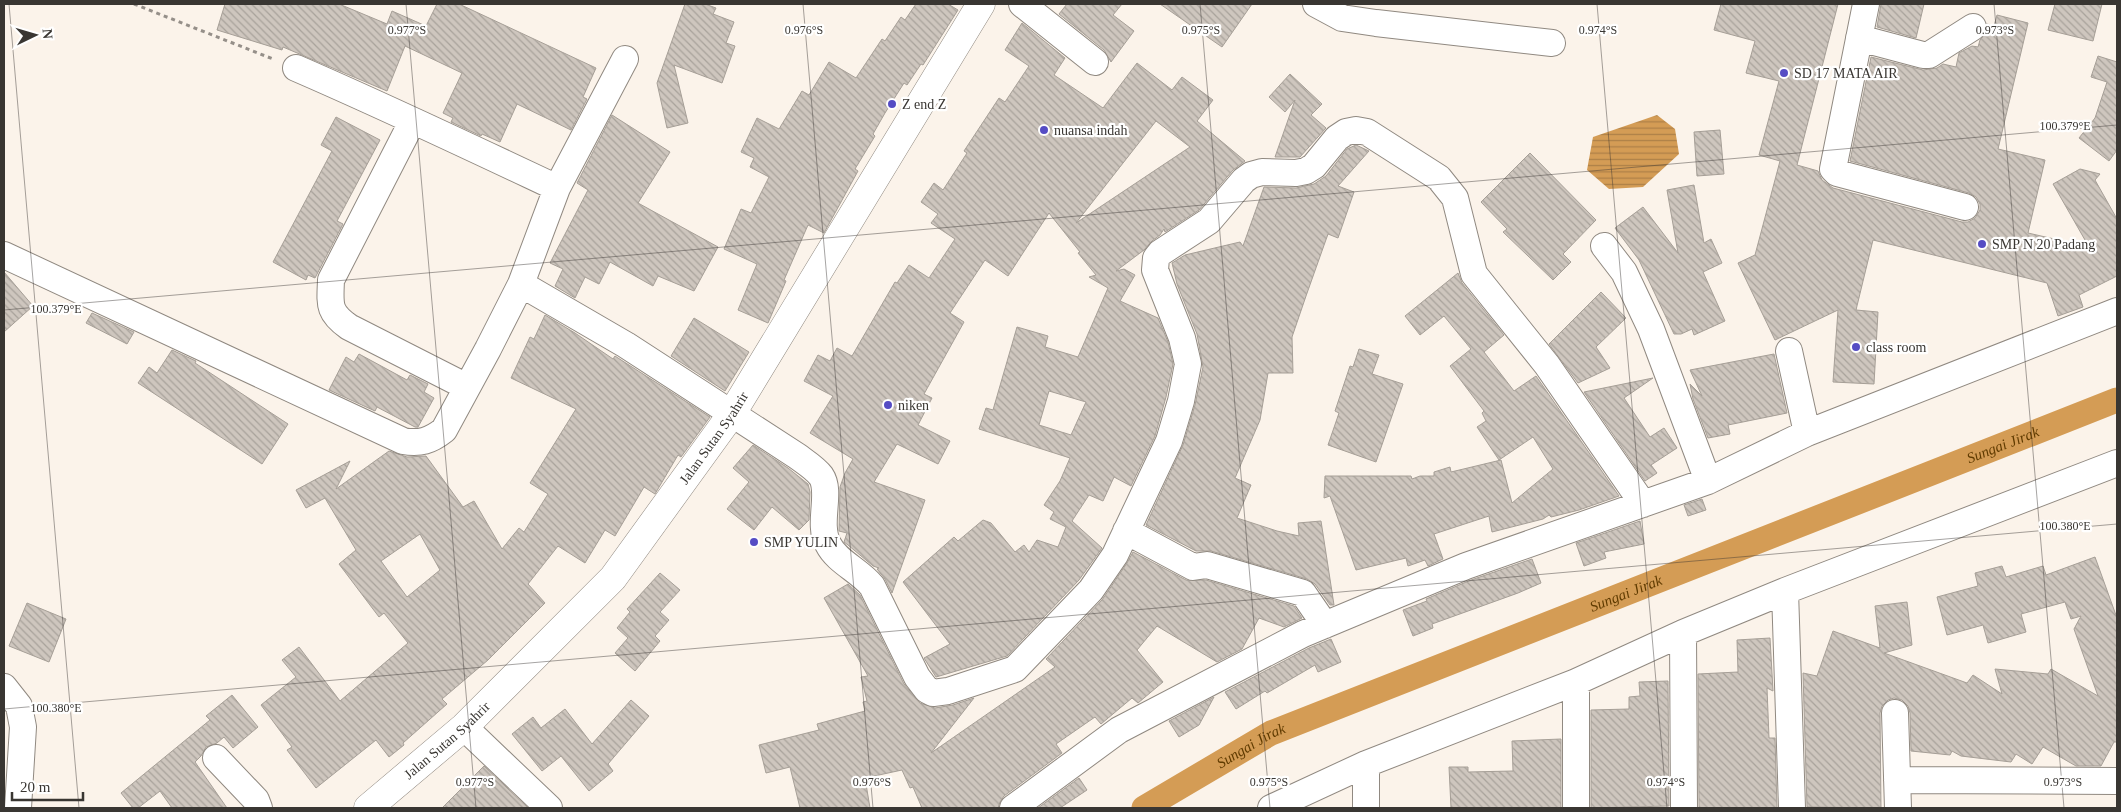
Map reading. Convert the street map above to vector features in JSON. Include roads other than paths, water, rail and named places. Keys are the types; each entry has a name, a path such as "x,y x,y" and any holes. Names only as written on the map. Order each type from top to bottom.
{"main road":[{"name":"Jalan Sutan Syahrir","path":"368,808 464,727 613,578 731,415 981,4"}],"street":[{"path":"1022,4 1095,62"},
{"path":"1316,4 1342,18 1552,43"},
{"path":"1866,4 1833,169 1836,172 1965,207"},
{"path":"1859,38 1923,56 1929,55 1973,27"},
{"path":"4,255 403,441 417,443 433,439 444,430 521,284 557,188 625,59"},
{"path":"296,68 557,188"},
{"path":"412,122 331,280 330,301 336,317 349,327 467,387"},
{"path":"521,284 626,345 731,415 797,456 820,475 825,483 822,525 827,543 836,556 863,575 872,586 917,677 930,692 948,691 1015,669 1091,590 1115,554 1169,441 1181,401 1188,364 1182,338 1155,270 1156,258 1160,253 1209,221 1244,180 1251,175 1262,172 1296,173 1306,171 1314,166 1337,138 1346,132 1356,130 1366,132 1439,178 1455,198 1474,274 1547,365 1643,504"},
{"path":"1604,246 1624,272 1651,330 1708,481"},
{"path":"1013,808 1120,730 1303,634 1466,566 1708,481 1807,433 2117,311"},
{"path":"1790,351 1807,433"},
{"path":"1271,808 1366,764 1576,682 1684,633 1785,591 2117,463"},
{"path":"1126,531 1192,566 1207,565 1303,593 1326,625"},
{"path":"1785,591 1792,808"},
{"path":"1684,633 1684,808"},
{"path":"1576,682 1576,808"},
{"path":"4,687 18,706 23,727 18,808"},
{"path":"1895,713 1898,808"},
{"path":"464,727 549,808"},
{"path":"216,758 256,800 259,808"},
{"path":"1366,764 1366,808"},
{"path":"1897,780 2117,781"}],"waterway":[{"name":"Sungai Jirak","path":"1144,808 1271,733 2117,400"}],"place":[{"name":"SD 17 MATA AIR","path":"1784,73"},
{"name":"Z end Z","path":"892,104"},
{"name":"nuansa indah","path":"1044,130"},
{"name":"SMP N 20 Padang","path":"1982,244"},
{"name":"class room","path":"1856,347"},
{"name":"niken","path":"888,405"},
{"name":"SMP YULIN","path":"754,542"}]}
